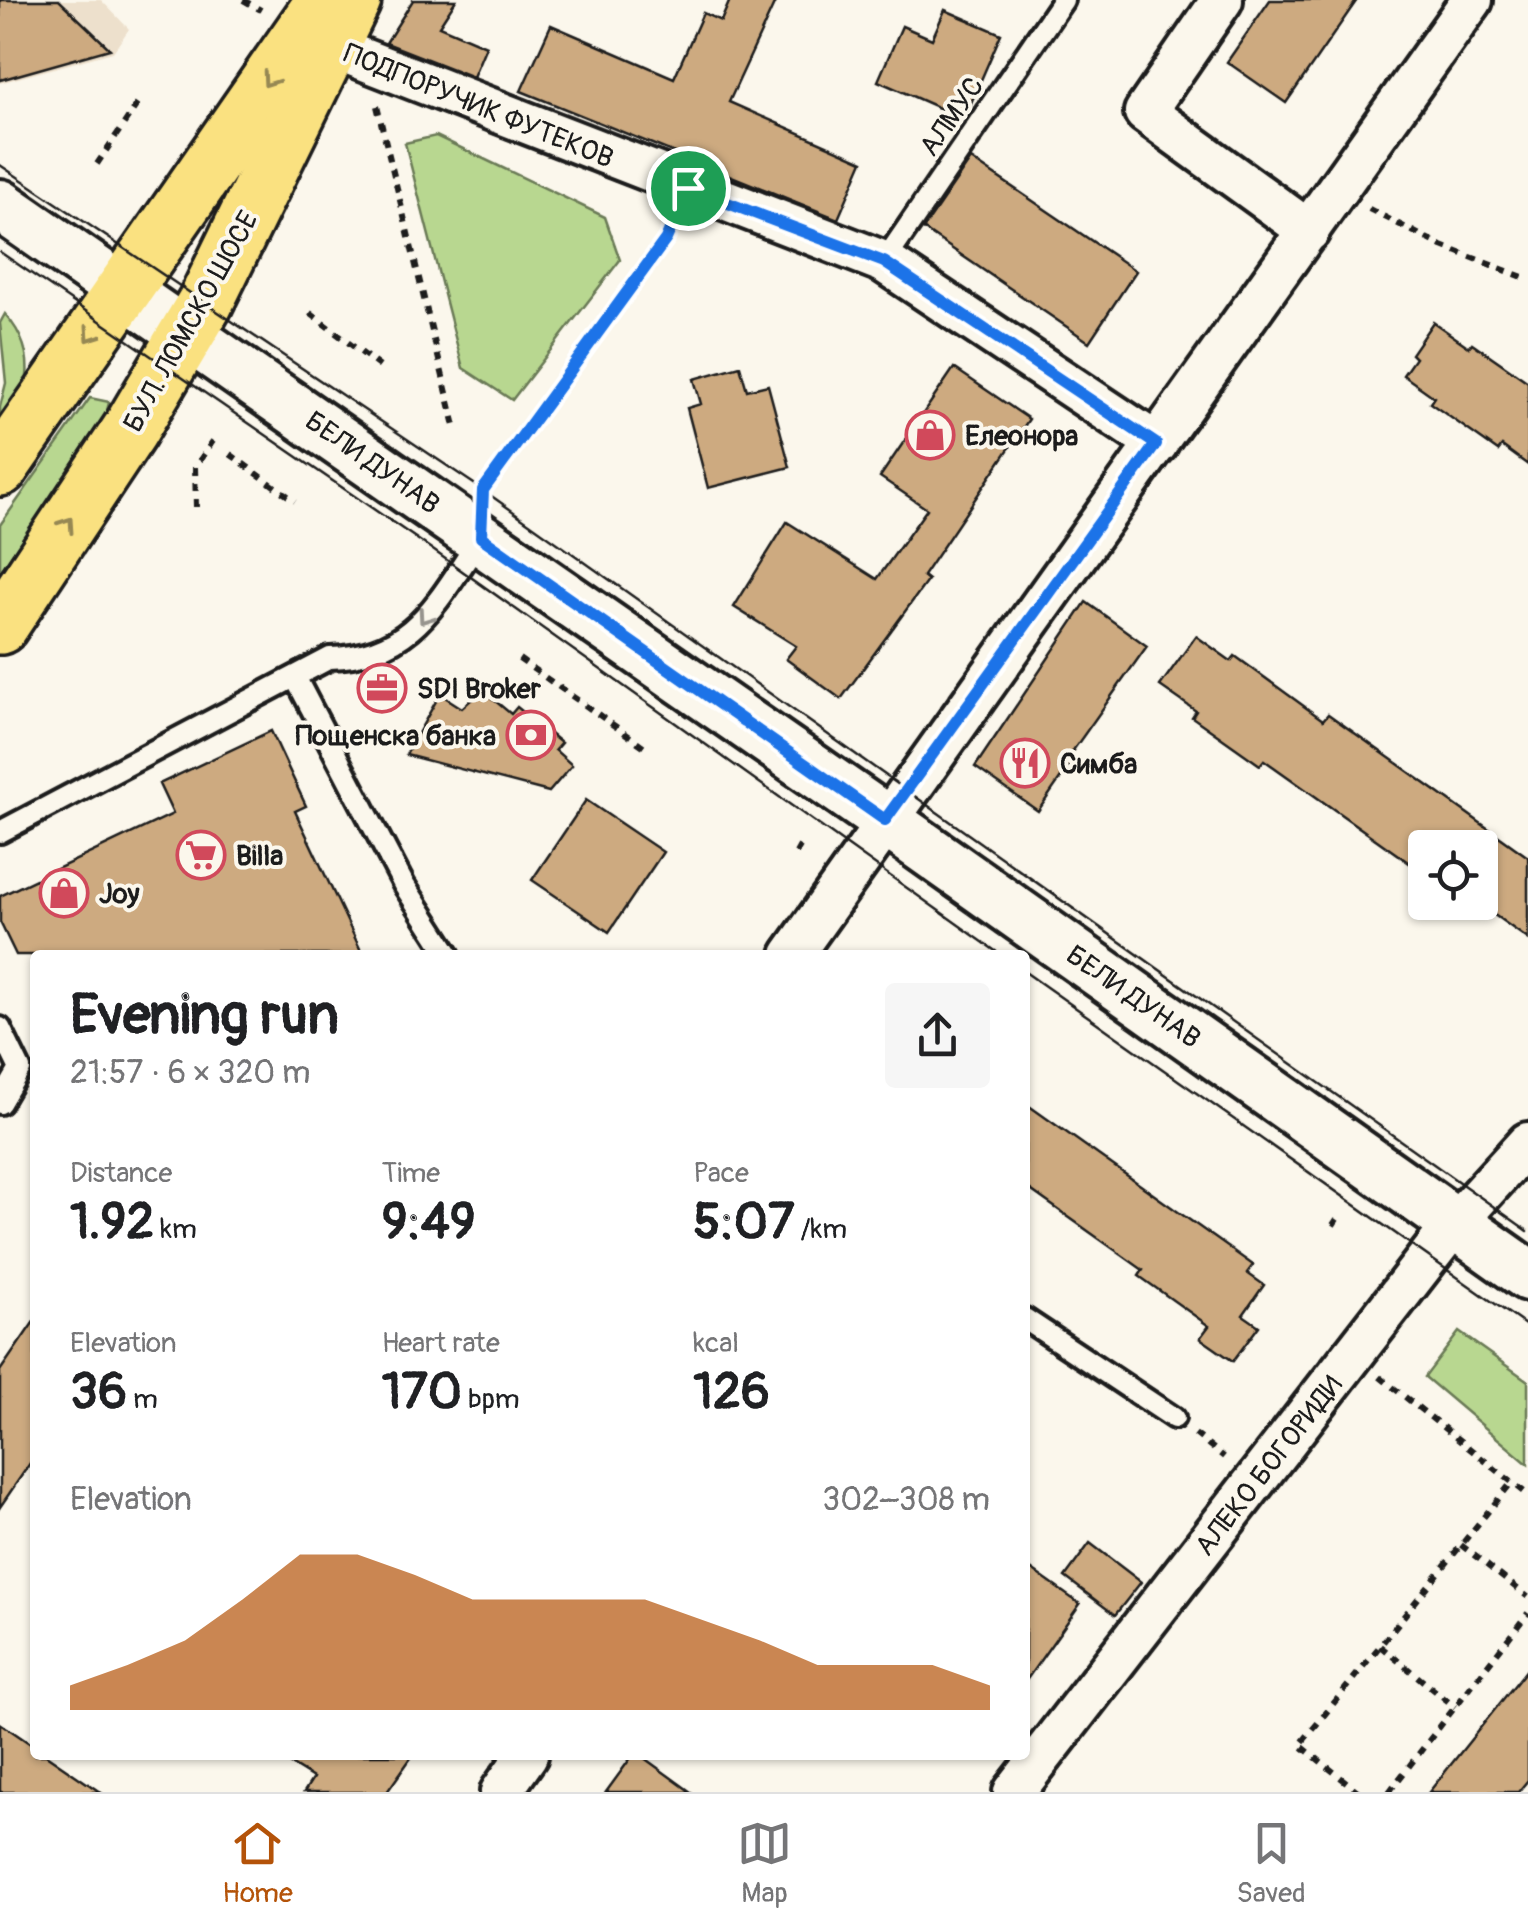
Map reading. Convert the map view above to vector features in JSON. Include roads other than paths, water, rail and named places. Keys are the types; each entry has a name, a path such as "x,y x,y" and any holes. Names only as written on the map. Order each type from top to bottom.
{"main road":[{"path":"0,468 122,290 344,27"},
{"name":"БУЛ. ЛОМСКО ШОСЕ","path":"0,626 130,430 186,334 240,239 344,27"}],"street":[{"path":"1222,0 1144,112 1310,231"},
{"path":"795,950 1472,0"},
{"name":"ПОДПОРУЧИК ФУТЕКОВ","path":"344,27 688,188 884,262 1156,444"},
{"name":"БЕЛИ ДУНАВ","path":"0,205 481,537 1528,1275"},
{"name":"АЛЕКО БОГОРИДИ","path":"1014,1792 1455,1223 1528,1143"},
{"path":"502,1792 523,1760"}],"lane":[{"name":"АЛМУС","path":"884,262 1063,0"},
{"path":"0,832 330,658 366,658 415,632 481,537"},
{"path":"295,677 404,886 446,950"},
{"path":"0,1028 20,1069 0,1103"},
{"path":"1030,1322 1174,1418"}],"tram line":[{"path":"0,165 483,490 1528,1231"},
{"path":"0,252 430,548 994,950"},
{"path":"1030,976 1528,1327"}],"place":[{"name":"Елеонора","path":"930,435"},
{"name":"SDI Broker","path":"382,688"},
{"name":"Пощенска банка","path":"531,735"},
{"name":"Симба","path":"1025,763"},
{"name":"Billa","path":"201,855"},
{"name":"Joy","path":"64,893"}]}
